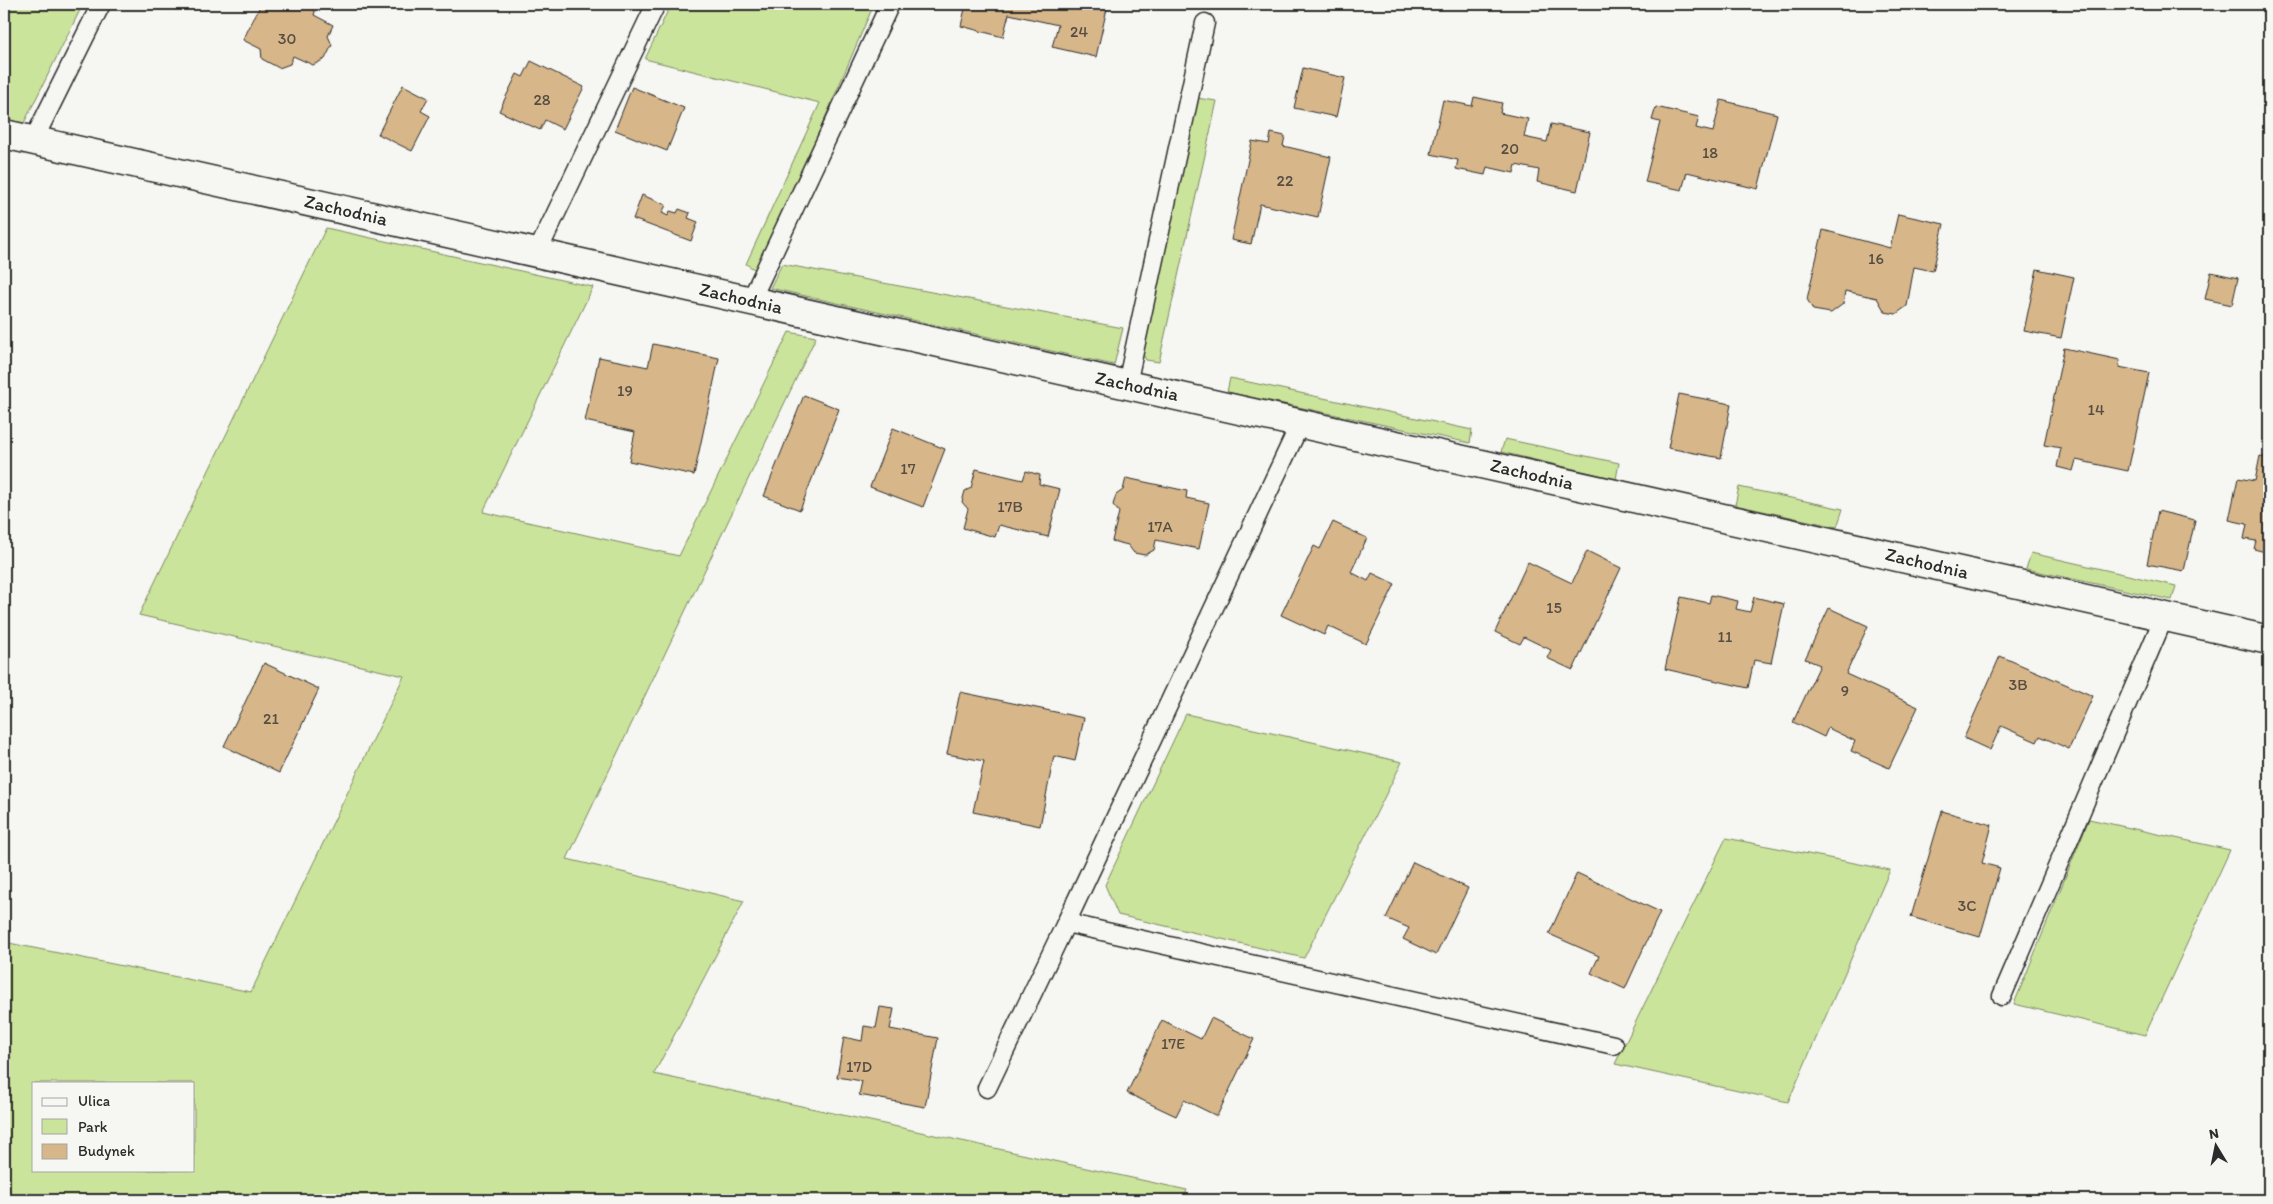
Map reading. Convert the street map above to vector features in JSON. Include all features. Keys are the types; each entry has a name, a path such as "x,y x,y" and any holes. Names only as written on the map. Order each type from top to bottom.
{"street":[{"name":"Zachodnia","path":"4,134 1301,422 2269,640"}],"lane":[{"path":"33,141 101,4"},
{"path":"537,253 656,4"},
{"path":"751,300 890,4"},
{"path":"1127,384 1205,22"},
{"path":"987,1088 1301,422"},
{"path":"2002,996 2164,617"},
{"path":"1066,923 1614,1045"}],"green space":[{"path":"4,4 83,4 23,125 4,120"},
{"path":"671,4 874,4 759,272 746,264 820,103 645,59"},
{"path":"1196,98 1217,101 1159,362 1146,360 1141,351"},
{"path":"326,228 593,287 483,512 679,556 789,332 816,337 567,859 744,901 654,1074 1187,1190 1183,1200 4,1200 4,942 251,992 404,676 139,615"},
{"path":"782,264 1123,328 1114,365 770,288"},
{"path":"1230,378 1472,430 1470,443 1227,392"},
{"path":"1505,439 1619,463 1616,479 1501,452"},
{"path":"1739,487 1843,509 1837,527 1735,505"},
{"path":"2031,553 2176,586 2172,600 2026,569"},
{"path":"1186,714 1402,762 1304,958 1118,915 1105,885"},
{"path":"2089,819 2230,850 2145,1035 2014,1004"},
{"path":"1726,838 1890,870 1788,1102 1615,1064"}],"building":[{"path":"261,4 313,4 314,15 333,25 328,36 332,45 325,59 313,65 293,56 290,64 279,68 262,59 261,49 243,40"},
{"path":"966,4 1108,4 1096,57 1052,47 1058,25 1009,14 1003,37 961,26"},
{"path":"531,61 584,87 563,129 545,120 540,130 499,111 517,74 523,77"},
{"path":"1303,68 1345,78 1336,117 1294,108"},
{"path":"403,85 428,98 421,111 430,116 412,151 378,134"},
{"path":"632,87 684,108 667,151 615,130"},
{"path":"1474,97 1502,103 1500,113 1528,119 1524,137 1547,142 1551,124 1590,132 1577,191 1537,182 1539,170 1516,165 1514,173 1487,167 1485,175 1456,169 1458,160 1431,154 1443,100 1472,106"},
{"path":"1721,100 1777,114 1758,189 1687,172 1682,190 1645,182 1660,122 1652,120 1656,107 1699,117 1696,128 1713,132"},
{"path":"1271,133 1285,136 1283,146 1331,157 1318,217 1260,204 1251,244 1231,240 1252,141 1269,144"},
{"path":"642,195 666,205 662,213 668,216 670,211 677,213 679,209 690,213 688,218 698,222 691,241 633,219"},
{"path":"1898,214 1944,224 1933,271 1914,267 1907,306 1896,314 1885,312 1877,298 1845,291 1843,304 1831,313 1813,310 1807,299 1823,230 1890,248"},
{"path":"2037,269 2074,277 2061,338 2024,331"},
{"path":"2211,272 2238,278 2232,305 2205,299"},
{"path":"653,344 719,358 694,475 629,461 635,432 585,421 599,357 648,367"},
{"path":"2064,348 2120,360 2119,367 2149,373 2128,471 2076,460 2073,471 2057,467 2061,448 2044,445"},
{"path":"1679,394 1731,404 1721,458 1668,448"},
{"path":"804,395 839,409 800,510 764,496"},
{"path":"893,428 945,449 923,507 870,487"},
{"path":"2260,456 2269,458 2269,553 2254,549 2256,541 2244,539 2247,524 2229,520 2238,478 2255,481"},
{"path":"976,469 1023,480 1026,471 1040,475 1039,484 1060,489 1048,537 999,525 995,537 963,528 968,509 962,502 965,491 971,488"},
{"path":"1126,478 1187,491 1186,498 1209,503 1199,549 1156,540 1154,550 1145,555 1134,553 1128,545 1112,541 1119,512 1113,505 1116,495 1123,490"},
{"path":"2158,511 2195,520 2184,571 2147,564"},
{"path":"1333,522 1367,538 1351,572 1368,581 1372,573 1395,584 1366,644 1328,626 1324,635 1281,615 1314,546 1320,549"},
{"path":"1587,551 1621,568 1573,670 1547,658 1551,650 1524,637 1520,644 1495,632 1528,562 1572,583"},
{"path":"1711,595 1738,601 1736,609 1750,612 1754,597 1784,604 1771,663 1754,660 1748,688 1665,669 1681,597 1709,603"},
{"path":"1829,608 1868,626 1846,674 1918,707 1889,768 1851,751 1855,741 1828,728 1824,737 1793,722 1820,665 1805,659"},
{"path":"2000,656 2093,696 2069,749 2040,736 2037,742 2001,726 1990,750 1964,738"},
{"path":"264,663 319,689 279,773 224,746"},
{"path":"960,692 1084,718 1075,761 1054,756 1040,826 973,812 984,761 947,754"},
{"path":"1942,811 1992,825 1982,863 2000,868 1980,937 1911,917"},
{"path":"1413,862 1468,888 1436,955 1403,939 1409,928 1386,918"},
{"path":"1577,873 1660,912 1625,989 1591,973 1599,956 1549,934"},
{"path":"880,1007 894,1009 890,1029 938,1038 925,1107 859,1095 862,1081 837,1077 844,1037 862,1041 864,1026 876,1028"},
{"path":"1211,1018 1254,1039 1217,1116 1184,1100 1176,1116 1127,1093 1162,1020 1201,1039"}]}
